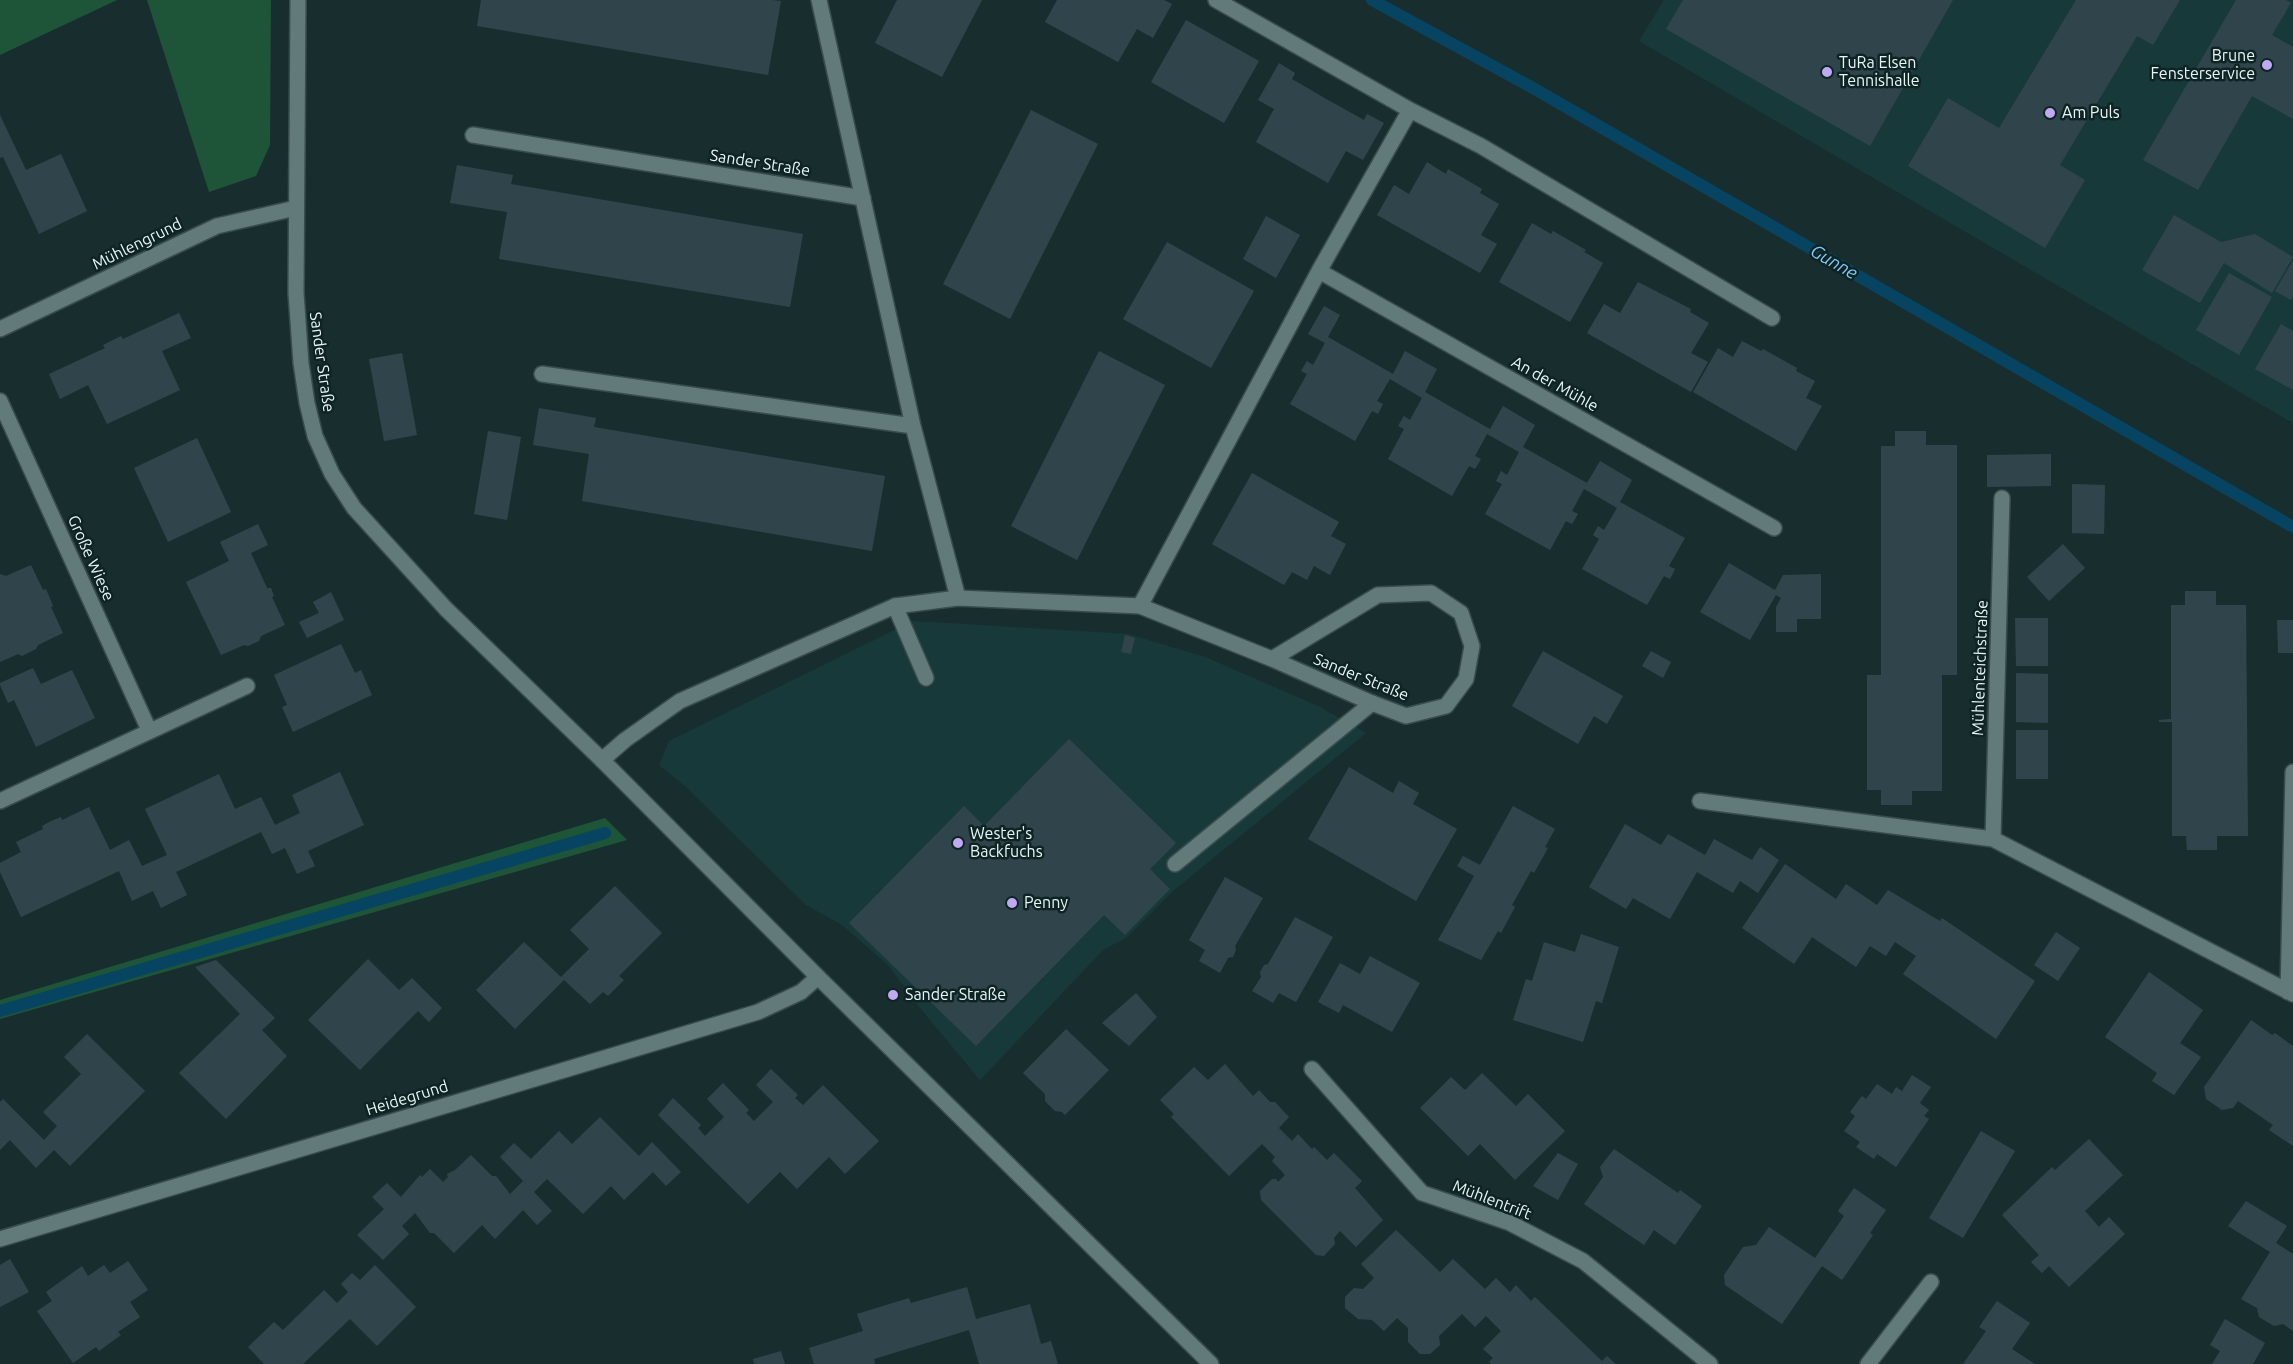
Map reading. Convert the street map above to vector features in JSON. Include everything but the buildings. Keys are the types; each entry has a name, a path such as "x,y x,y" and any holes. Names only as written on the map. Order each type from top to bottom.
{"street":[{"name":"Sander Straße","path":"298,0 296,293 301,363 315,436 332,474 354,508 446,609 602,760 1211,1364"},
{"path":"819,0 913,426 958,598"},
{"path":"1216,0 1410,110 1481,146 1772,318"},
{"path":"1140,606 1319,271 1410,110"},
{"name":"Sander Straße","path":"473,135 863,198"},
{"name":"Mühlengrund","path":"0,330 217,226 296,208"},
{"name":"An der Mühle","path":"1319,271 1773,528"},
{"path":"542,374 913,426"},
{"name":"Große Wiese","path":"0,401 149,730"},
{"name":"Mühlenteichstraße","path":"1993,839 2002,498"},
{"name":"Sander Straße","path":"602,760 625,740 680,700 895,606 958,598 1140,606 1406,716 1446,706 1466,679 1472,646 1461,613 1431,593 1378,595 1272,659"},
{"path":"895,606 926,678"},
{"path":"0,801 247,686"},
{"path":"1175,864 1372,703"},
{"path":"1700,801 1993,839 2290,993 2293,772"},
{"name":"Heidegrund","path":"0,1239 758,1012 801,992 818,976"},
{"name":"Mühlentrift","path":"1312,1069 1422,1193 1510,1222 1583,1261 1710,1364"},
{"path":"1868,1364 1931,1282"}],"shaded area":[{"path":"1664,0 2293,0 2293,423 1639,41"},
{"path":"913,621 1128,634 1205,657 1318,706 1366,733 1173,891 1126,938 1103,950 980,1080 920,1008 888,965 842,925 806,905 685,786 659,765 669,741"}],"green space":[{"path":"0,0 117,0 0,55"},
{"path":"147,0 271,0 270,145 256,176 209,192"},
{"path":"605,818 627,840 0,1019 0,1000"}],"waterway":[{"name":"Gunne","path":"1372,0 1533,88 2293,527"},
{"path":"0,1011 605,833"}],"place":[{"name":"Brune Fensterservice","path":"2267,65"},
{"name":"TuRa Elsen Tennishalle","path":"1827,72"},
{"name":"Am Puls","path":"2050,113"},
{"name":"Wester's Backfuchs","path":"958,843"},
{"name":"Penny","path":"1012,903"},
{"name":"Sander Straße","path":"893,995"}]}
